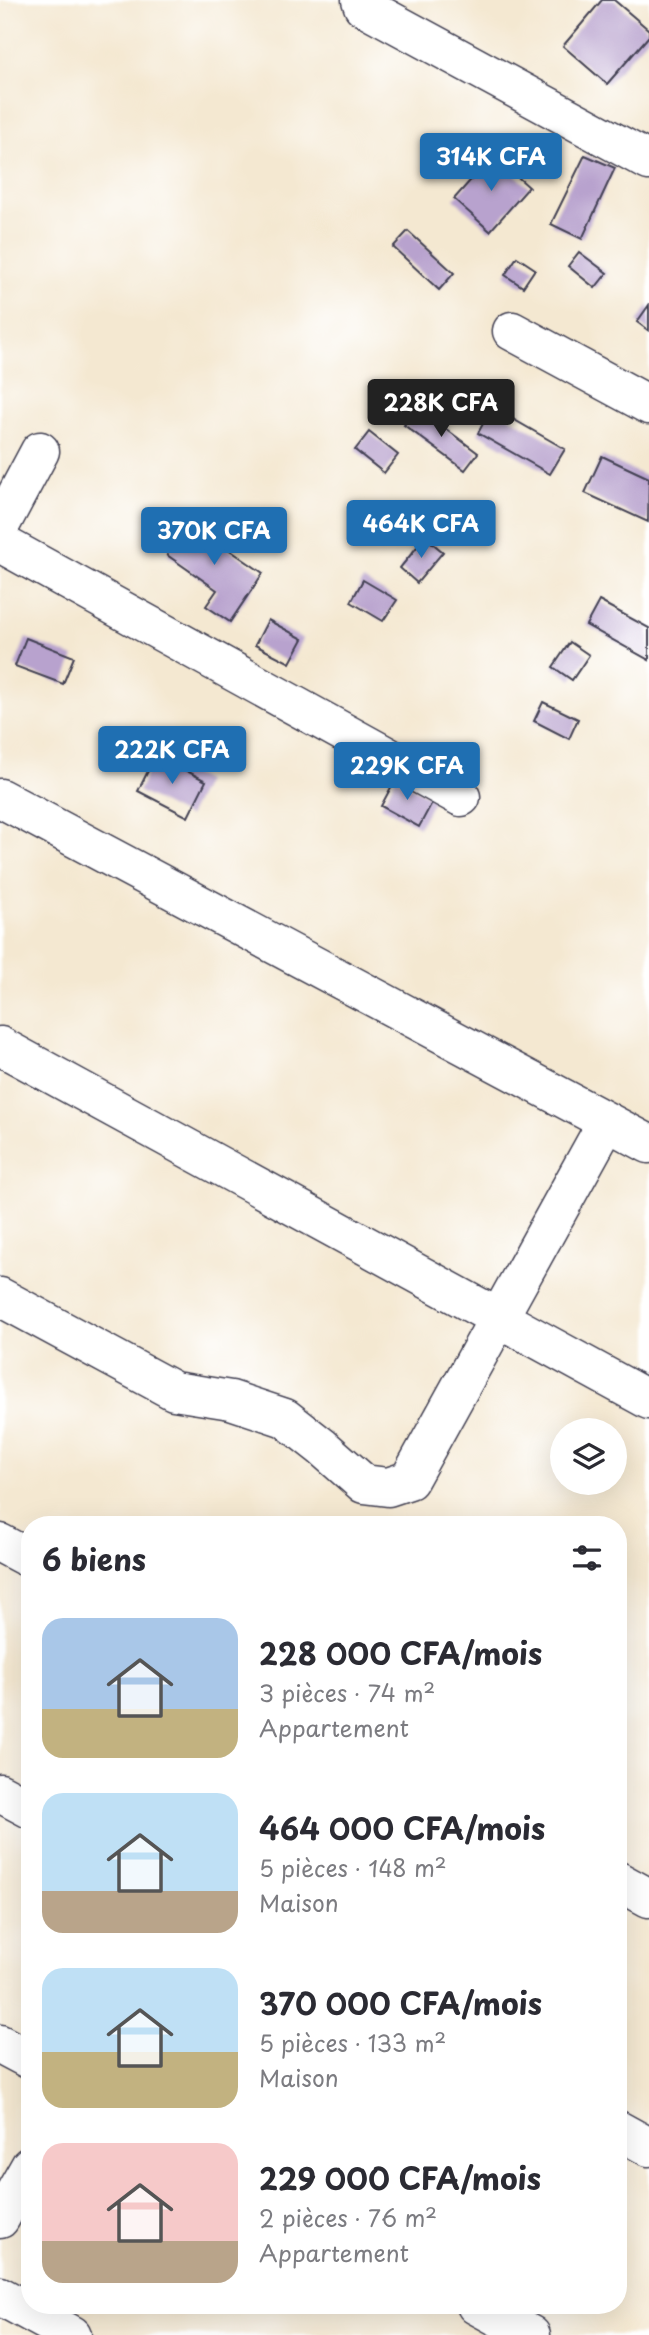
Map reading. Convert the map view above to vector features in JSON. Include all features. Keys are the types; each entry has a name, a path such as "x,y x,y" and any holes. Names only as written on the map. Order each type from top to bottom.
{"street":[{"path":"361,0 363,6 649,161"},
{"path":"512,331 649,405"},
{"path":"0,526 40,451"},
{"path":"0,543 461,797"},
{"path":"0,798 649,1144"},
{"path":"0,1046 649,1400"},
{"path":"0,1297 174,1391 231,1400 285,1418 364,1484 388,1487 409,1480 607,1122"},
{"path":"0,1543 21,1554"},
{"path":"0,1793 21,1804"},
{"path":"627,1886 649,1898"},
{"path":"0,2044 21,2055"},
{"path":"627,2135 649,2147"},
{"path":"0,2219 21,2182"},
{"path":"0,2295 21,2307"},
{"path":"34,2314 72,2335"},
{"path":"492,2314 531,2335"}],"building":[{"path":"602,0 614,0 649,30 649,36 607,84 563,46"},
{"path":"493,155 529,187 490,231 454,199"},
{"path":"585,155 615,168 582,239 551,224"},
{"path":"408,231 454,273 439,290 393,247"},
{"path":"579,252 607,273 595,288 568,266"},
{"path":"517,257 535,269 523,287 505,275"},
{"path":"649,305 649,331 637,322"},
{"path":"492,407 565,449 550,474 478,433"},
{"path":"418,408 478,453 465,470 404,425"},
{"path":"369,432 398,455 384,473 355,450"},
{"path":"602,456 649,478 648,522 585,493"},
{"path":"180,516 263,573 230,622 206,606 217,590 167,555 176,542 166,535"},
{"path":"425,537 443,552 417,583 400,568"},
{"path":"363,580 397,600 383,621 351,602"},
{"path":"599,601 649,628 649,660 586,625"},
{"path":"268,620 303,639 290,663 255,645"},
{"path":"26,638 74,657 63,684 15,666"},
{"path":"570,642 589,655 572,680 553,667"},
{"path":"543,702 578,719 569,739 534,721"},
{"path":"156,755 206,781 188,817 138,791"},
{"path":"396,778 434,799 419,827 381,806"}]}
